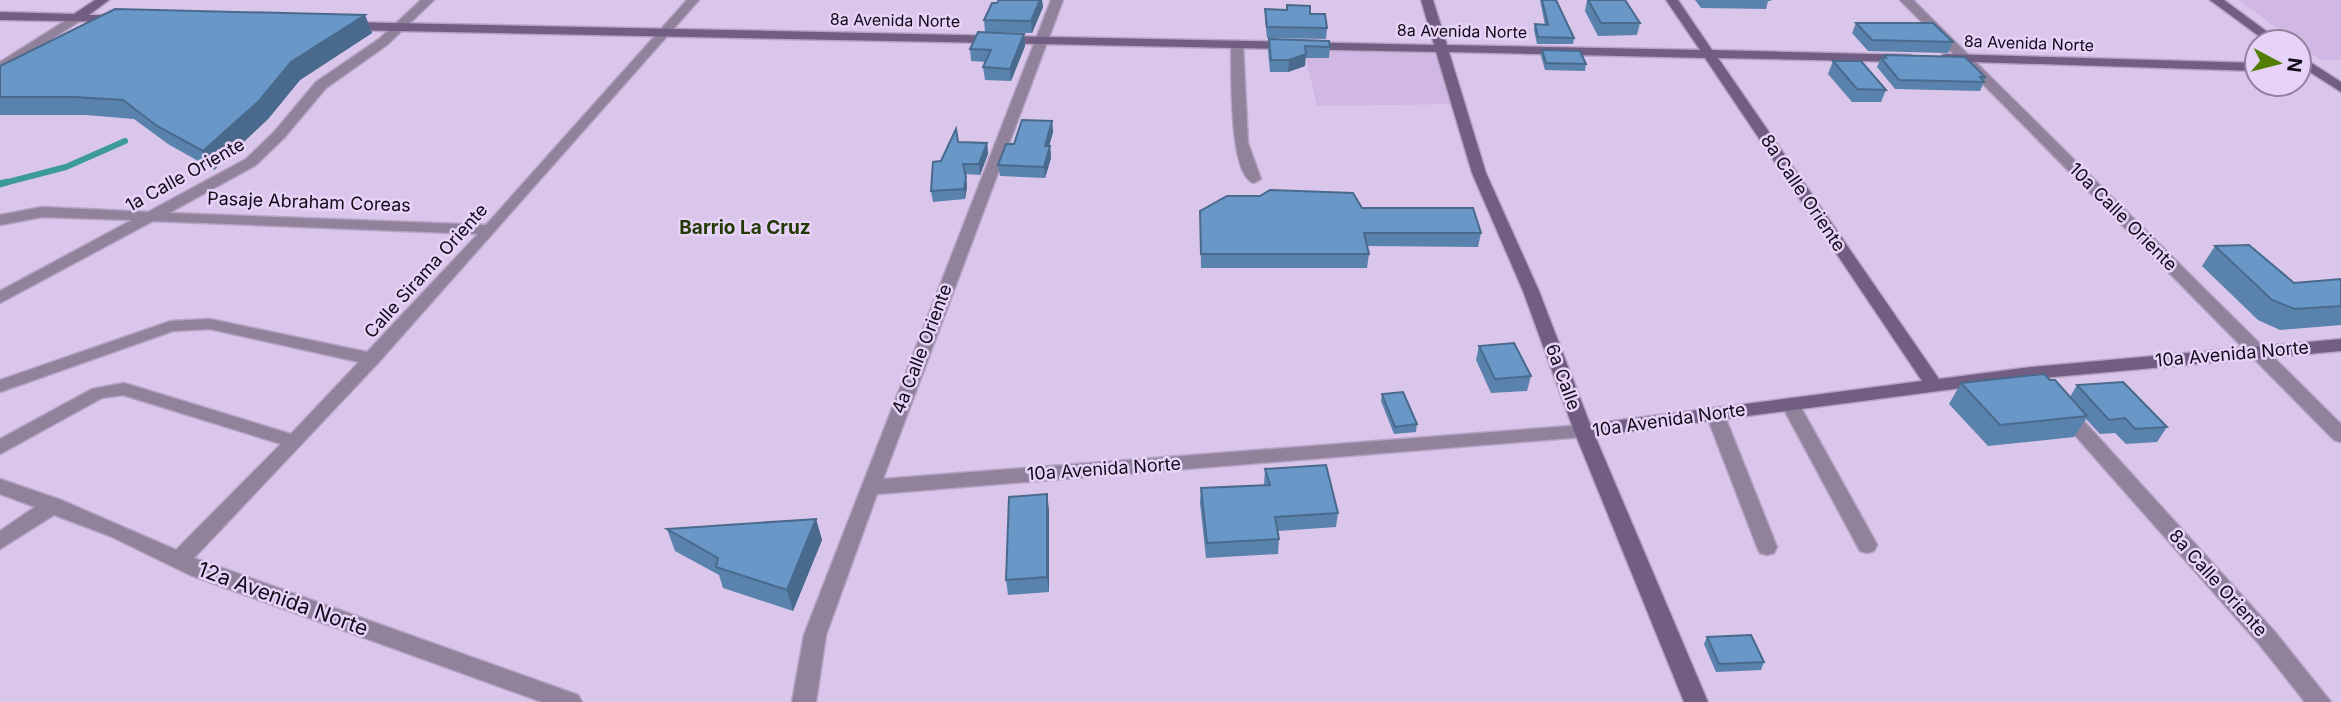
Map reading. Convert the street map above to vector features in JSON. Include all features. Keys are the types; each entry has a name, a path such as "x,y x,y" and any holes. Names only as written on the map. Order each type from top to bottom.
{"street":[{"path":"0,68 103,0"},
{"name":"1a Calle Oriente","path":"0,298 256,158 321,85 379,45 428,0"},
{"name":"Calle Sirama Oriente","path":"180,559 372,359 666,33 692,0"},
{"name":"4a Calle Oriente","path":"804,702 815,635 1057,0"},
{"name":"6a Calle","path":"1427,0 1479,173 1531,291 1583,431 1696,702"},
{"name":"8a Calle Oriente","path":"1672,0 1934,385"},
{"name":"10a Calle Oriente","path":"1906,0 2341,435"},
{"path":"2216,0 2255,28"},
{"path":"0,16 129,19"},
{"name":"8a Avenida Norte","path":"329,25 2243,67"},
{"path":"1237,44 1241,144 1254,179"},
{"path":"2313,69 2341,70"},
{"path":"2313,73 2341,88"},
{"path":"0,213 42,212"},
{"name":"Pasaje Abraham Coreas","path":"0,220 42,212 490,230"},
{"path":"0,386 142,334 192,323 210,324 372,359"},
{"name":"10a Avenida Norte","path":"870,487 1583,431 2031,373 2341,345"},
{"name":"8a Calle Oriente","path":"2031,373 2267,638 2319,702"},
{"path":"0,447 98,393 124,389 295,442"},
{"path":"1790,404 1867,545"},
{"path":"1715,414 1767,547"},
{"name":"12a Avenida Norte","path":"0,486 54,505 180,559 197,569 570,702"},
{"path":"0,541 54,505"}],"shaded area":[{"path":"2239,0 2341,0 2341,60 2320,60 2313,55 2313,28 2277,28"},
{"path":"1304,51 1437,52 1457,104 1317,106"}],"building":[{"path":"999,0 1040,0 1031,21 984,20 992,3"},
{"path":"1542,0 1556,0 1574,38 1538,37 1535,24 1548,25"},
{"path":"1588,0 1625,0 1640,23 1601,23"},
{"path":"1287,5 1310,6 1310,14 1325,14 1327,28 1267,27 1265,9 1287,10"},
{"path":"115,9 365,15 291,62 259,101 203,151 157,126 123,100 0,97 0,66"},
{"path":"1856,23 1933,23 1953,42 1872,40"},
{"path":"978,32 1024,34 1010,69 983,67 991,50 970,49"},
{"path":"1269,39 1329,41 1330,47 1305,46 1306,54 1289,60 1271,60"},
{"path":"1542,50 1580,51 1586,64 1546,63"},
{"path":"1884,55 1965,57 1985,77 1980,77 1984,82 1899,80 1881,58 1886,58"},
{"path":"1833,61 1861,61 1886,90 1857,89"},
{"path":"1022,120 1052,121 1045,146 1050,146 1044,167 998,165 1006,144 1014,144"},
{"path":"956,129 958,142 987,143 979,164 963,164 966,177 964,189 931,191 933,162 941,161"},
{"path":"1270,190 1353,193 1362,208 1473,208 1481,233 1364,233 1369,254 1201,254 1200,211 1227,196 1260,196"},
{"path":"2249,245 2294,283 2341,279 2341,306 2295,309 2272,300 2215,246"},
{"path":"1514,343 1531,376 1495,379 1479,346"},
{"path":"2044,374 2050,380 2055,380 2087,416 2000,425 1961,383"},
{"path":"2123,382 2167,427 2135,429 2125,418 2109,420 2077,385"},
{"path":"1403,392 1417,424 1395,427 1382,394"},
{"path":"1326,465 1338,513 1275,517 1279,539 1207,543 1201,488 1270,485 1265,469"},
{"path":"1047,494 1047,577 1006,580 1009,497"},
{"path":"816,519 787,590 716,567 718,558 667,529"},
{"path":"1751,635 1764,662 1719,664 1707,637"}],"waterway":[{"path":"7,182 0,184 66,167 125,141"}],"district":[{"name":"Barrio La Cruz","path":"745,227"}]}
